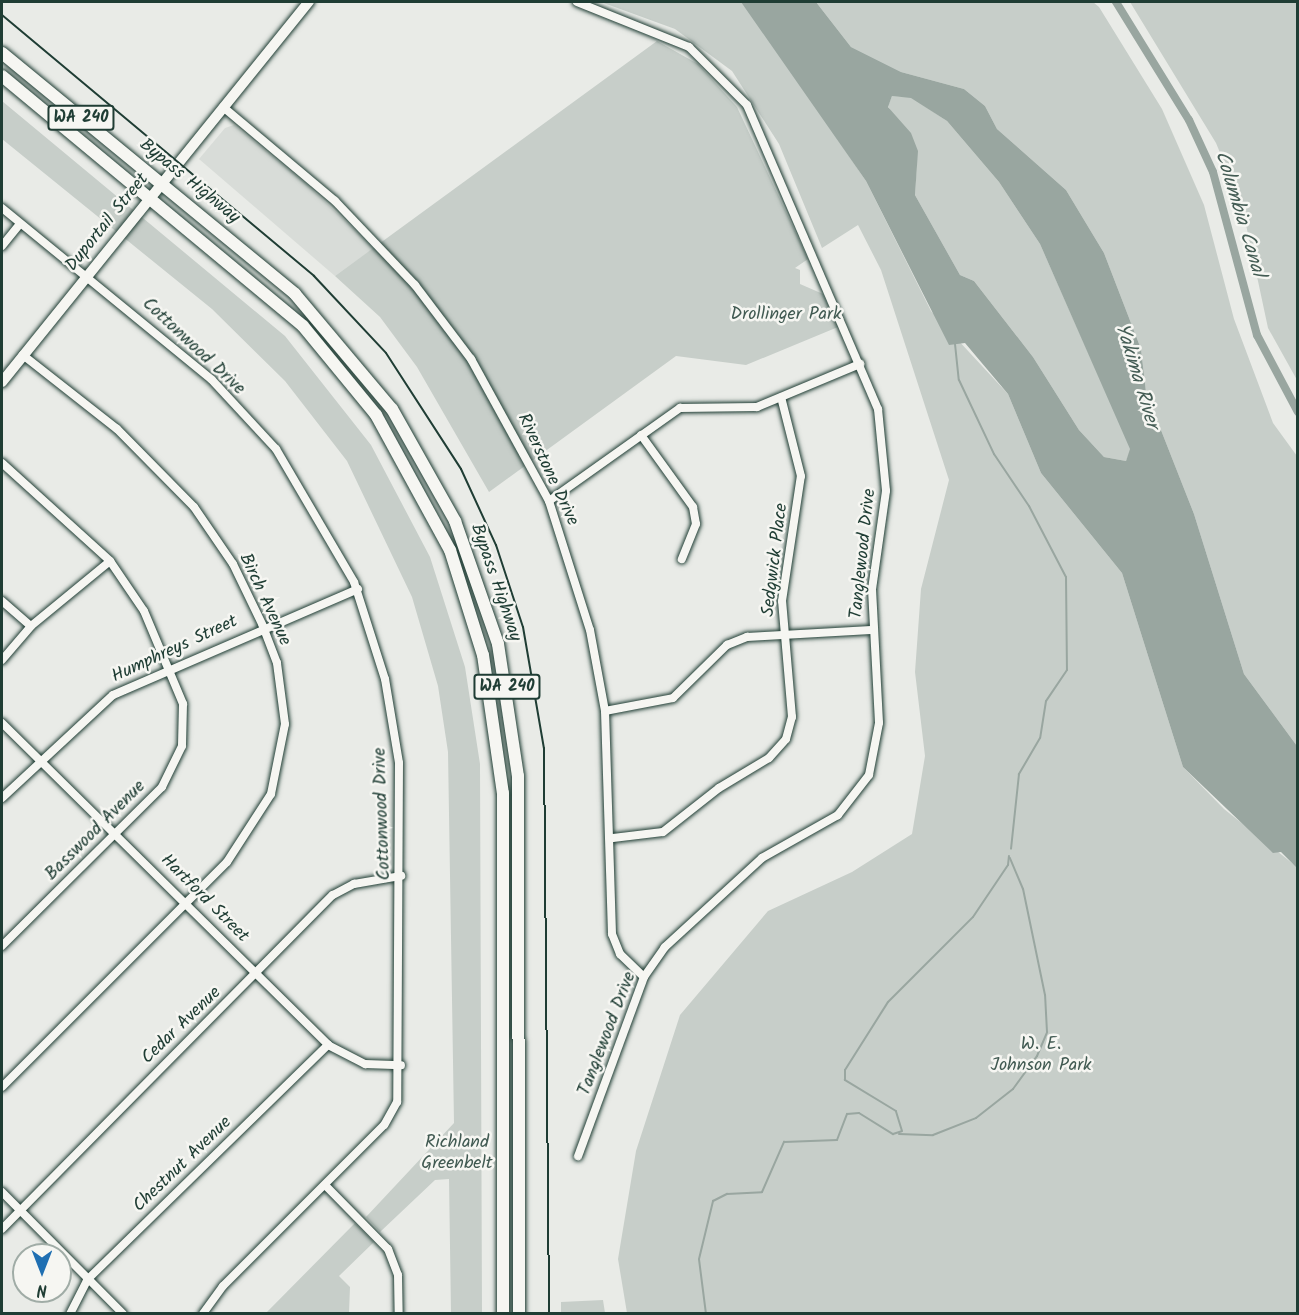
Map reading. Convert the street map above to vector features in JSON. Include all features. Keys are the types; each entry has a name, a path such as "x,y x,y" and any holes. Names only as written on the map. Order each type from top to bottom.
{"highway":[{"name":"Bypass Highway","path":"2,53 295,294 364,370 434,477 486,602 507,686 518,776 519,1314"},
{"name":"Bypass Highway","path":"2,76 282,306 350,380 397,448 436,520 475,624 492,697 503,793 503,1314"}],"main road":[{"name":"Duportail Street","path":"2,382 309,2"}],"street":[{"name":"Tanglewood Drive","path":"577,2 683,44 741,96 764,137 878,409 885,446 886,491 871,630 879,738 869,774 851,802 762,858 665,947 644,977 578,1156"},
{"name":"Riverstone Drive","path":"223,107 335,201 416,285 471,359 549,501 590,630 605,711 613,838 612,934 620,954 644,977"},
{"name":"Cottonwood Drive","path":"2,208 88,274 212,380 276,449 357,589 385,679 399,763 401,876 401,1065 392,1114 325,1185 223,1286 203,1314"},
{"path":"2,246 20,224"},
{"name":"Birch Avenue","path":"2,1087 186,903 250,832 271,794 285,724 277,663 263,626 232,564 194,507 117,429 23,355"},
{"path":"549,501 680,408 757,407 860,364"},
{"name":"Sedgwick Place","path":"613,838 663,832 718,788 769,758 786,739 792,717 783,635 782,601 801,476 781,397"},
{"path":"640,435 693,507 696,524 682,559"},
{"name":"Basswood Avenue","path":"2,463 110,561 144,611 171,665 183,704 182,746 162,787 2,946"},
{"path":"2,660 31,626 110,561"},
{"name":"Humphreys Street","path":"2,798 44,763 113,694 171,665 357,589"},
{"path":"2,600 31,626"},
{"path":"605,711 674,698 727,645 747,637 871,630"},
{"name":"Hartford Street","path":"2,723 115,832 328,1046 364,1064 401,1065"},
{"name":"Cedar Avenue","path":"2,1229 19,1209 333,895 354,884 401,876"},
{"name":"Chestnut Avenue","path":"70,1314 87,1280 328,1046"},
{"path":"325,1185 388,1249 398,1275 399,1314"},
{"path":"2,1192 123,1314"}],"shaded area":[{"path":"234,125 305,183 374,248 335,276 199,159 225,128"}],"green space":[{"name":"W. E. Johnson Park","path":"601,2 741,2 749,9 866,181 931,311 1008,394 1041,473 1122,573 1183,767 1224,809 1297,867 1297,1313 627,1313 618,1259 636,1151 680,1015 768,911 852,872 912,834 925,756 915,672 921,589 949,480 881,270 858,225 822,248 779,144 732,71 675,29"},
{"path":"816,2 1093,2 1099,7 1162,109 1204,205 1234,319 1273,423 1297,456 1297,746 1244,674 1194,514 1146,392 1141,349 1104,253 1066,190 997,129 985,106 964,89 901,72 851,47"},
{"path":"1130,2 1297,2 1297,380 1268,328 1242,206 1216,143"},
{"name":"Drollinger Park","path":"657,41 698,64 737,107 808,259 795,268 800,270 800,284 823,294 838,327 746,365 676,356 489,492 417,367 380,317 335,276"},
{"path":"892,96 911,97 947,121 999,182 1040,244 1131,449 1126,461 1104,457 1079,430 1033,357 974,281 960,275 915,195 917,161 888,106"},
{"name":"Richland Greenbelt","path":"2,101 285,336 371,445 430,557 465,667 480,764 482,1313 451,1313 449,1179 435,1180 380,1232 366,1217 454,1123 448,752 438,686 412,597 347,461 285,381 212,309 2,139"},
{"path":"355,1223 374,1242 339,1276 350,1287 349,1313 266,1313"},
{"path":"603,1300 605,1313 561,1313 561,1302"}],"water":[{"name":"Yakima River","path":"741,2 816,2 851,47 901,72 964,89 985,106 997,129 1066,190 1104,253 1141,349 1146,392 1194,514 1244,674 1297,746 1297,868 1281,852 1273,853 1183,767 1122,573 1041,473 1008,394 965,343 949,345 866,181","holes":["892,96 911,98 947,121 999,182 1040,244 1130,449 1126,461 1104,457 1079,430 1033,357 974,281 960,275 915,195 918,151 911,133 888,107"]}],"waterway":[{"name":"Columbia Canal","path":"1116,2 1189,120 1213,172 1257,335 1298,412"},
{"path":"955,344 959,380 994,454 1029,506 1066,577 1067,670 1046,701 1040,738 1019,774 1011,849"},
{"path":"706,1314 699,1259 713,1201 727,1194 762,1192 784,1142 837,1140 847,1114 859,1113 893,1134 902,1131 896,1111 845,1080 845,1070 888,1002 973,917 1008,865 1009,856"},
{"path":"899,1134 933,1135 976,1118 1013,1089 1037,1056 1047,1032 1045,995 1023,889 1010,858"}],"railway":[{"path":"2,15 314,276 386,353 461,469 496,545 523,627 544,748 549,1314"}]}
